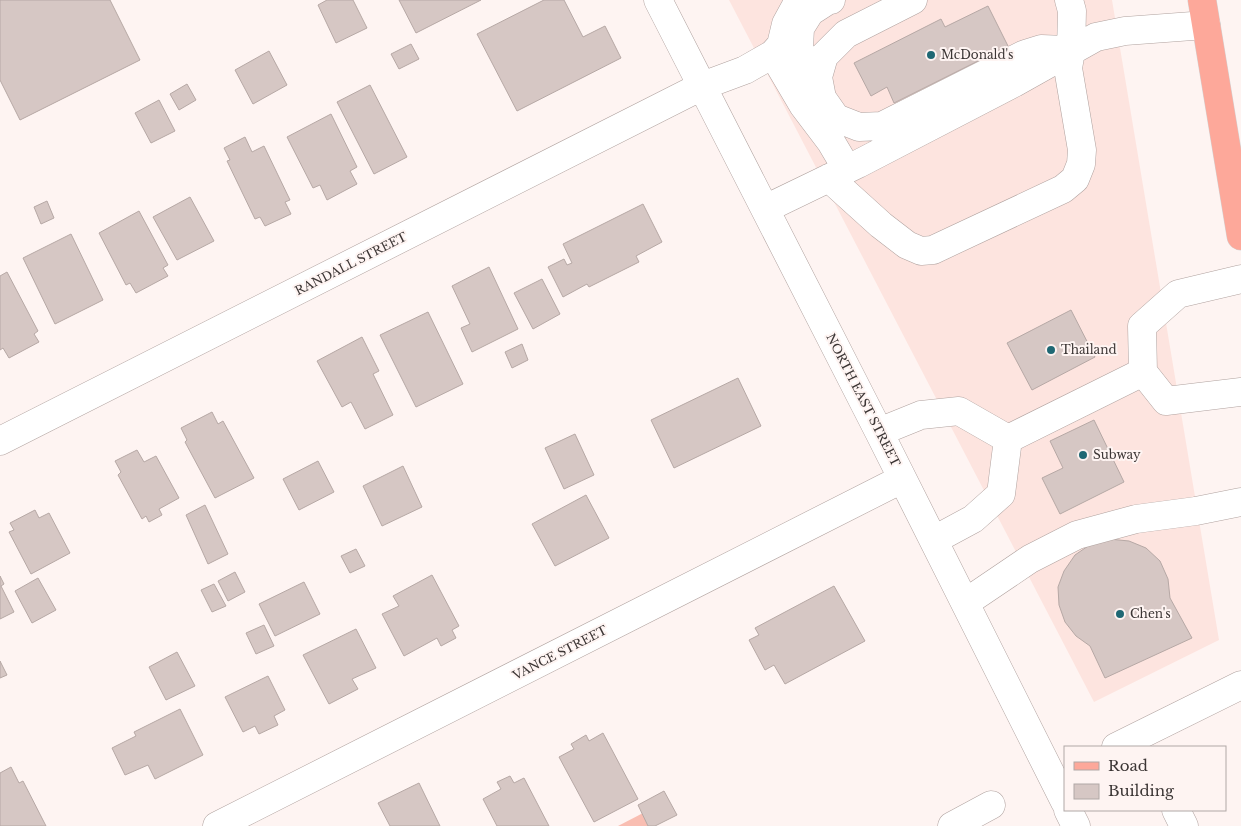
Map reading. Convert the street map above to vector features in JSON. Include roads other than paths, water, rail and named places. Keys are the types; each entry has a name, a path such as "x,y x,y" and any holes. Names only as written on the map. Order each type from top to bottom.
{"main road":[{"path":"1204,12 1241,236"}],"street":[{"name":"NORTH EAST STREET","path":"658,0 965,603 1061,785"},
{"path":"800,0 786,24 781,46 773,54 803,105 831,142 838,174 882,225 907,245 921,250 933,250 1063,190 1075,179 1081,164 1082,150 1068,68 1071,51 1072,11 1069,0"},
{"path":"831,0 810,12 800,28 799,48 822,98 836,118 859,127 882,126 1025,54 1041,49 1071,51"},
{"path":"822,98 818,77 824,56 846,34 913,0"},
{"path":"765,209 838,174 1014,83 1096,37 1126,32 1204,12"},
{"name":"RANDALL STREET","path":"0,441 702,86 745,70 773,54"},
{"path":"1241,279 1178,294 1142,326 1143,372 1166,401 1241,392"},
{"path":"1008,439 1143,372"},
{"path":"879,432 921,415 959,411 1008,439"},
{"path":"934,540 973,519 1000,494 1008,439"},
{"name":"VANCE STREET","path":"217,826 902,479"},
{"path":"965,603 1030,559 1076,535 1136,519 1196,511 1241,502"},
{"path":"1133,743 1241,685"},
{"path":"952,826 991,805"},
{"path":"1068,811 1076,826"},
{"path":"1176,811 1184,826"}],"place":[{"name":"McDonald's","path":"931,55"},
{"name":"Thailand","path":"1051,350"},
{"name":"Subway","path":"1083,455"},
{"name":"Chen's","path":"1120,614"}]}
